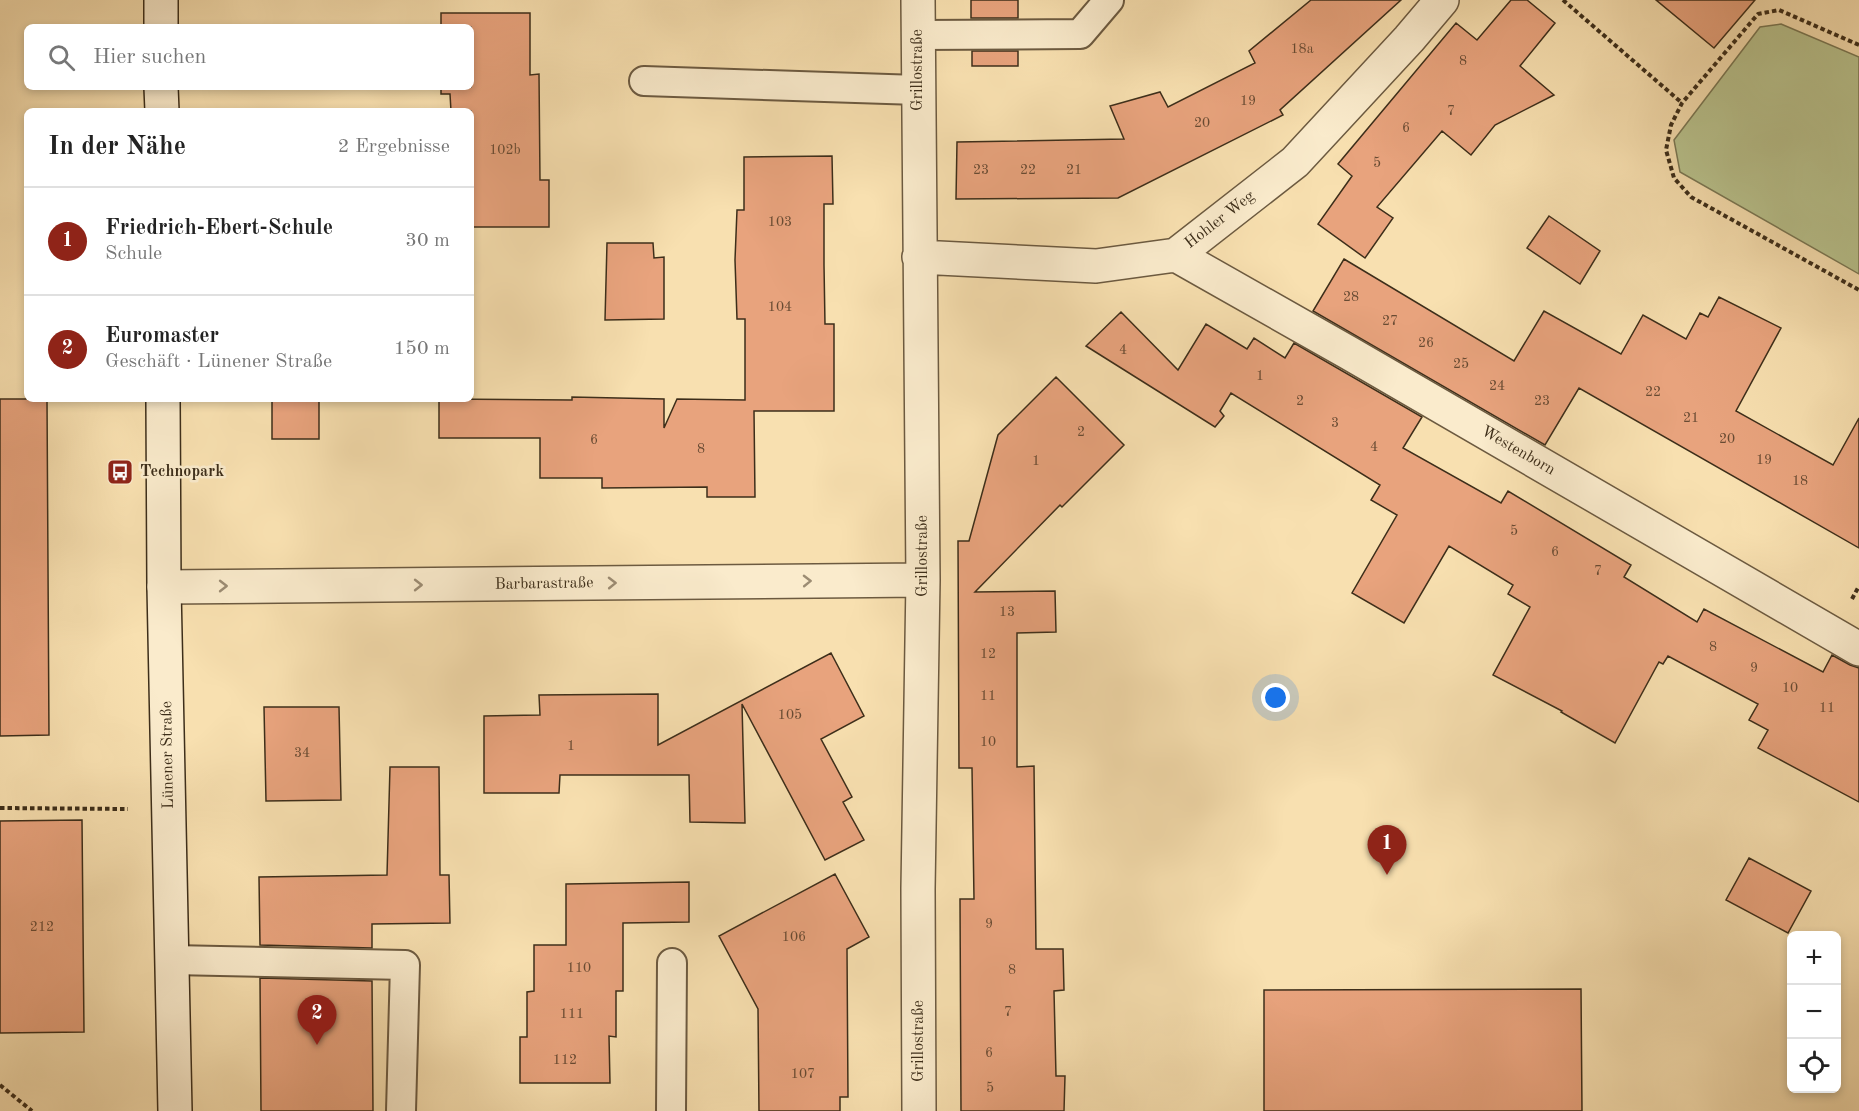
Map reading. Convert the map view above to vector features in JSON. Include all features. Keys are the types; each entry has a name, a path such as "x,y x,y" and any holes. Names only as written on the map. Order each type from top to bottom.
{"street":[{"path":"161,0 161,24"},
{"name":"Grillostraße","path":"918,0 923,580 918,889 919,1111"},
{"name":"Hohler Weg","path":"920,257 1096,267 1176,255 1295,162 1442,0"},
{"path":"161,90 162,108"},
{"name":"Westenborn","path":"1176,255 1370,364 1859,649"},
{"name":"Lünener Straße","path":"163,402 164,587 175,1111"},
{"name":"Barbarastraße","path":"164,587 923,580"}],"lane":[{"path":"918,35 1080,34 1109,0"},
{"path":"644,81 918,90"},
{"path":"172,960 405,965 401,1111"},
{"path":"671,1111 672,963"}],"path":[{"path":"1563,0 1682,103"},
{"path":"1859,45 1779,10 1758,14 1682,103 1671,125 1666,150 1674,178 1692,196 1859,290"},
{"path":"0,808 169,810"},
{"path":"0,1085 32,1111"}],"green space":[{"path":"1781,24 1859,57 1859,274 1680,172 1674,140 1760,27"}],"building":[{"path":"971,0 1018,0 1018,18 971,18"},
{"path":"1311,0 1401,0 1280,110 1283,115 1118,198 956,199 957,142 1124,139 1110,106 1160,92 1168,107 1255,63 1249,51"},
{"path":"1511,0 1527,0 1555,23 1520,66 1554,95 1495,125 1471,155 1442,131 1377,207 1393,218 1365,258 1318,224 1352,176 1338,164 1456,23 1477,40"},
{"path":"1656,0 1755,0 1714,48"},
{"path":"441,13 530,13 530,75 539,74 540,180 549,180 549,227 474,227 474,108 451,108 450,94 441,94 441,90 474,90 474,24 441,24"},
{"path":"972,51 1018,51 1018,66 972,66"},
{"path":"832,156 833,204 824,204 824,265 825,324 834,324 834,411 754,411 755,497 707,497 707,487 602,488 602,478 540,478 540,438 439,438 439,402 474,402 474,399 572,400 572,397 664,399 664,428 677,399 745,400 745,319 737,319 735,260 737,210 744,210 744,157"},
{"path":"1549,216 1600,251 1580,284 1527,248"},
{"path":"607,243 653,243 654,258 664,257 664,319 605,320"},
{"path":"1344,259 1514,361 1544,311 1621,354 1643,315 1686,339 1700,313 1708,317 1719,297 1781,328 1736,411 1833,465 1859,418 1859,548 1579,388 1545,445 1313,311"},
{"path":"1121,312 1178,370 1206,324 1247,349 1254,338 1285,358 1294,343 1422,417 1403,448 1501,503 1508,491 1631,565 1624,577 1697,622 1704,609 1823,672 1832,655 1859,668 1859,802 1758,748 1768,730 1749,720 1758,704 1668,656 1663,664 1659,662 1615,743 1562,711 1493,675 1530,607 1508,594 1513,585 1449,546 1404,623 1352,593 1397,515 1371,500 1380,485 1231,393 1220,411 1224,416 1215,427 1086,346"},
{"path":"1056,377 1124,445 1062,507 1060,505 975,592 1055,591 1056,632 1017,633 1017,767 1034,766 1036,949 1063,949 1064,990 1054,991 1056,1076 1065,1076 1064,1111 961,1111 960,899 974,899 972,768 959,768 958,541 969,541 998,435"},
{"path":"0,399 24,399 24,402 47,402 49,735 0,736"},
{"path":"272,402 319,402 319,439 272,439"},
{"path":"831,653 864,716 821,739 852,797 843,802 864,840 825,860 742,704 745,823 690,822 689,775 560,775 559,793 484,793 484,716 540,715 539,695 658,694 658,745"},
{"path":"264,707 339,707 341,800 266,801"},
{"path":"390,767 439,767 440,875 449,875 450,923 372,924 372,948 260,945 259,877 387,875"},
{"path":"82,820 84,1032 0,1033 0,821"},
{"path":"1749,858 1811,891 1787,932 1726,900"},
{"path":"835,874 869,937 847,949 848,1097 840,1097 840,1111 759,1111 758,1009 719,936"},
{"path":"689,882 689,922 623,923 623,991 616,991 616,1037 609,1036 610,1083 520,1083 520,1037 527,1037 527,992 534,991 534,945 566,945 566,884"},
{"path":"260,978 372,981 373,1111 261,1111"},
{"path":"1581,989 1582,1111 1264,1111 1264,990"}],"place":[{"name":"Technopark","path":"120,472"},
{"name":"Friedrich-Ebert-Schule","path":"1387,875"},
{"name":"Euromaster","path":"317,1045"}]}
